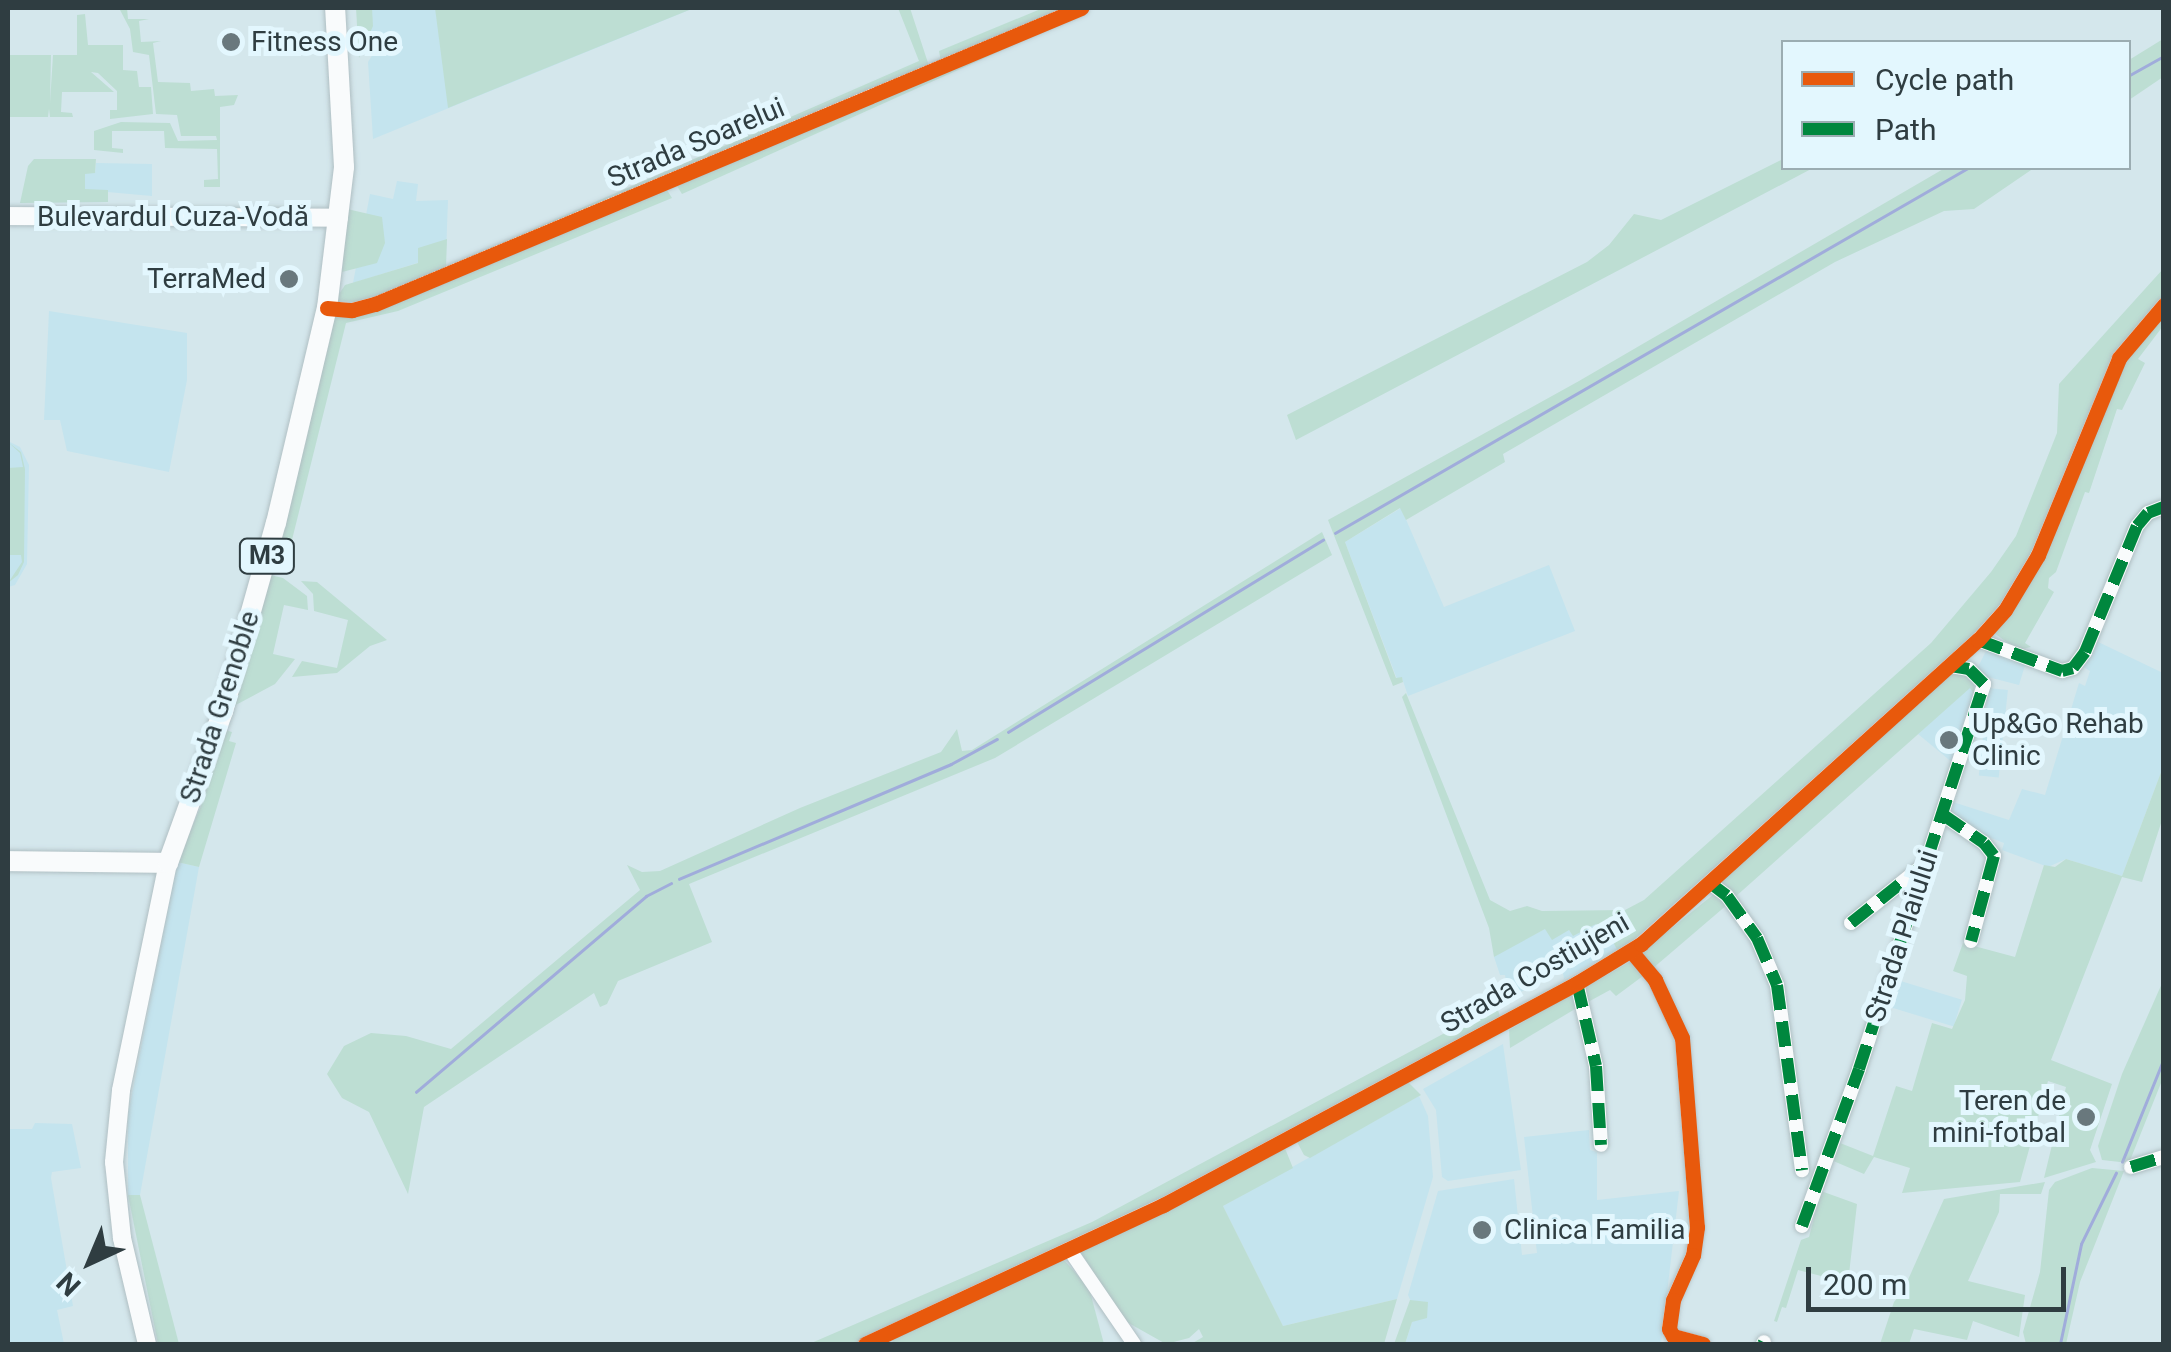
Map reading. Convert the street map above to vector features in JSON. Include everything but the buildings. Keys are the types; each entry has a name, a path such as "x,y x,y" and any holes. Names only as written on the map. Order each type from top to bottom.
{"highway":[{"name":"Strada Grenoble","path":"168,863 224,710 276,523 327,308 344,167 335,8"},
{"path":"8,861 168,863"}],"main road":[{"name":"Bulevardul Cuza-Vodă","path":"8,216 339,218"},
{"name":"Strada Grenoble","path":"147,1344 122,1238 114,1162 121,1090 168,863"}],"street":[{"name":"Strada Soarelui","path":"327,308 352,310 375,304 1081,8"},
{"name":"Strada Costiujeni","path":"865,1344 1207,1182 1631,951 1978,640 2030,572 2119,358 2164,305"},
{"path":"1978,640 2062,671 2074,668 2085,652 2137,526 2148,513 2164,507"},
{"name":"Strada Plaiului","path":"1802,1226 1984,684 1969,669 1950,666"},
{"path":"1942,814 1984,844 1994,856 1971,941"},
{"path":"1851,923 1925,864"},
{"path":"1710,883 1727,896 1757,938 1777,986 1802,1170"},
{"path":"1631,951 1655,980 1682,1038 1697,1227 1693,1255 1673,1300 1669,1329 1674,1336 1703,1344"},
{"path":"1577,983 1596,1066 1601,1146"},
{"path":"2131,1167 2164,1157"},
{"path":"1069,1250 1134,1344"}],"shaded area":[{"path":"365,8 694,8 373,139 368,62 376,49 367,44"},
{"path":"96,163 152,164 152,196 85,190 85,173 95,173"},
{"path":"397,181 418,184 416,201 448,200 446,254 353,283 370,194 393,199"},
{"path":"49,311 187,333 187,380 169,472 67,451 60,420 44,420"},
{"path":"8,441 20,447 29,465 27,564 15,585 8,587"},
{"path":"1401,508 1444,607 1549,565 1575,631 1408,696 1402,678 1397,679 1345,542"},
{"path":"2094,640 2163,673 2163,767 2122,876 2066,859 2048,867 2002,850 2004,843 1965,828 1950,814 1953,802 2009,820 2022,789 2045,795 2079,683 2085,686 2090,671 2082,666"},
{"path":"1987,649 2026,662 2019,685 1980,675 1977,669"},
{"path":"1970,687 1974,694 1953,763 1918,734"},
{"path":"1988,688 2008,690 1999,778 1979,776"},
{"path":"177,862 199,867 140,1195 128,1195 128,1115"},
{"path":"1596,924 1606,928 1618,949 1564,979 1563,973 1557,973 1509,998 1505,975 1500,975 1494,957 1545,929 1569,930 1573,935"},
{"path":"1894,979 1962,1000 1954,1027 1886,1006"},
{"path":"1503,1044 1521,1170 1448,1181 1442,1177 1436,1110 1423,1089"},
{"path":"1419,1096 1428,1116 1433,1177 1397,1299 1283,1326 1223,1206"},
{"path":"35,1123 72,1124 81,1168 52,1172 51,1178 73,1306 57,1310 64,1344 8,1344 8,1129 32,1129"},
{"path":"1589,1130 1590,1150 1597,1152 1597,1200 1679,1191 1661,1344 1405,1344 1412,1322 1419,1319 1408,1295 1438,1191 1514,1179 1522,1255 1537,1253 1524,1137"}],"green space":[{"path":"119,8 127,8 128,19 149,19 139,21 141,42 161,41 153,43 158,82 190,83 191,91 214,89 215,96 238,95 234,105 220,107 220,187 204,187 204,180 218,179 217,149 165,148 164,131 112,131 112,148 123,149 123,153 94,150 94,131 121,122 170,123 178,141 217,140 216,136 181,136 177,115 156,114 149,55 133,52 130,29"},
{"path":"356,8 372,8 373,26 359,58"},
{"path":"435,8 694,8 448,108"},
{"path":"898,8 910,8 929,66 365,303 335,300 345,285 418,263 418,248 447,239 446,267 919,61"},
{"path":"1043,8 1071,8 941,62 939,51"},
{"path":"85,14 88,45 123,45 123,70 137,71 139,87 151,87 153,114 110,119 110,110 117,110 117,91 98,73 91,72 114,92 62,92 61,112 72,113 73,117 50,117 49,109 48,117 8,117 8,55 51,55 50,103 53,55 77,55 77,15"},
{"path":"1067,21 682,194 677,186"},
{"path":"2163,39 2163,77 2131,99 2131,59"},
{"path":"34,159 96,159 95,173 85,174 85,189 108,190 108,202 20,203 28,166"},
{"path":"1781,160 1781,170 1809,170 1296,440 1287,415 1587,262 1609,245 1634,214 1661,220"},
{"path":"1942,170 2031,170 1974,209 1944,211 1835,262 1503,454 1505,462 1406,520 1400,508 1345,542 1396,678 1402,677 1403,682 1393,686 1328,520 1579,381"},
{"path":"667,190 672,198 398,311 346,323 284,572 271,566 332,315 365,314 398,303"},
{"path":"347,209 382,217 385,243 377,263 342,272"},
{"path":"2163,269 2163,295 2116,353 2039,540 2006,599 1982,628 1619,953 1606,929 1600,931 1596,924 1573,936 1569,930 1552,940 1545,929 1494,957 1489,928 1402,697 1406,693 1490,900 1510,911 1527,906 1542,911 1625,910 1644,900 1931,643 1991,572 2016,536 2057,433 2059,384"},
{"path":"2163,312 2163,326 2138,359 2145,363 2122,410 2117,409 2089,493 2085,492 2056,572 2049,578 2048,588 2054,592 2025,643 2031,647 2018,650 1994,633 2030,583 2126,357"},
{"path":"8,442 21,452 25,469 24,562 18,575 8,583 22,562 21,555 8,555 8,468 23,467 20,453"},
{"path":"1322,532 1332,555 995,758 689,884 712,942 618,981 607,1004 600,1007 594,993 424,1107 408,1194 369,1112 342,1098 327,1074 344,1046 371,1033 406,1036 451,1049 640,890 627,865 642,872 660,871 800,808 941,752 957,729 962,751 972,750"},
{"path":"270,575 283,578 307,596 308,610 284,605 273,654 295,659 275,684 232,707"},
{"path":"301,581 317,582 387,640 370,646 337,673 292,677 302,661 337,668 348,620 314,611 313,594"},
{"path":"1954,671 1974,680 1974,694 1970,688 1734,898 1721,882"},
{"path":"225,730 232,732 229,741 236,743 199,867 177,862 201,806"},
{"path":"2163,767 2163,817 2142,882 2122,877 2051,1060 2112,1084 2090,1150 2096,1162 2044,1178 2066,1087 2048,1081 2020,1182 1902,1193 1910,1168 1874,1157 1864,1174 1831,1160 1840,1143 1873,1156 1896,1086 1912,1091 1932,1023 1952,1029 1965,1000 1967,976 1953,971 1963,943 2015,957 2044,865 2055,867 2066,859 2122,876"},
{"path":"1714,894 1728,904 1652,969 1642,952"},
{"path":"1631,961 1647,973 1616,996 1610,990 1588,1002 1584,988"},
{"path":"2163,981 2163,1078 2129,1163 2102,1160 2098,1146 2122,1074"},
{"path":"1575,992 1580,1006 1510,1048 1509,1030"},
{"path":"1497,1005 1500,1018 1199,1182 855,1344 809,1344 1092,1222"},
{"path":"1400,1082 1409,1083 1421,1095 1310,1158 1304,1155 1296,1140"},
{"path":"1284,1146 1293,1168 1223,1206 1283,1326 1397,1299 1384,1344 1191,1344 1203,1337 1199,1329 1189,1338 1166,1344 1125,1321 1079,1250"},
{"path":"2092,1168 2124,1171 2080,1282 2066,1344 2026,1344 2023,1332 2040,1272 2049,1190 2055,1182"},
{"path":"2045,1182 2041,1194 2000,1194 1999,1212 1968,1281 2025,1295 2019,1337 1973,1321 1967,1340 1914,1329 1909,1344 1880,1344 1894,1302 1903,1291 1944,1199"},
{"path":"1821,1191 1857,1204 1848,1283 1798,1270 1786,1308 1782,1307 1777,1322 1774,1321 1801,1240 1809,1237"},
{"path":"128,1195 140,1195 179,1344 158,1344"},
{"path":"1064,1260 1089,1288 1104,1344 894,1344 891,1338"},
{"path":"1410,1300 1428,1302 1427,1318 1412,1322 1405,1344 1394,1344"}],"waterway":[{"path":"2131,74 2164,56"},
{"path":"1335,533 1965,170"},
{"path":"1008,732 1323,540"},
{"path":"679,879 951,764 997,739"},
{"path":"416,1092 646,896 671,883"},
{"path":"2122,1162 2164,1058"},
{"path":"2060,1344 2081,1244 2116,1173"}],"marked path":[{"path":"1978,640 2062,671 2073,668 2085,652 2137,526 2148,513 2164,507"},
{"path":"1802,1226 1859,1069 1984,684 1969,669 1949,666"},
{"path":"1942,814 1984,843 1994,856 1971,941"},
{"path":"1851,923 1925,864"},
{"path":"1710,883 1727,896 1757,938 1777,985 1802,1170"},
{"path":"1577,983 1596,1066 1601,1145"},
{"path":"2131,1167 2164,1157"}],"cycle path":[{"path":"327,308 352,310 375,304 1081,8"},
{"path":"865,1344 1163,1205 1577,983 1641,944 1978,640 2005,610 2038,555 2119,358 2164,305"},
{"path":"1631,951 1655,980 1682,1038 1697,1227 1693,1255 1673,1300 1669,1329 1673,1336 1703,1344"}],"place":[{"name":"Fitness One","path":"231,42"},
{"name":"TerraMed","path":"289,279"},
{"name":"Up&Go Rehab Clinic","path":"1949,740"},
{"name":"Teren de mini-fotbal","path":"2086,1117"},
{"name":"Clinica Familia","path":"1482,1230"}]}
